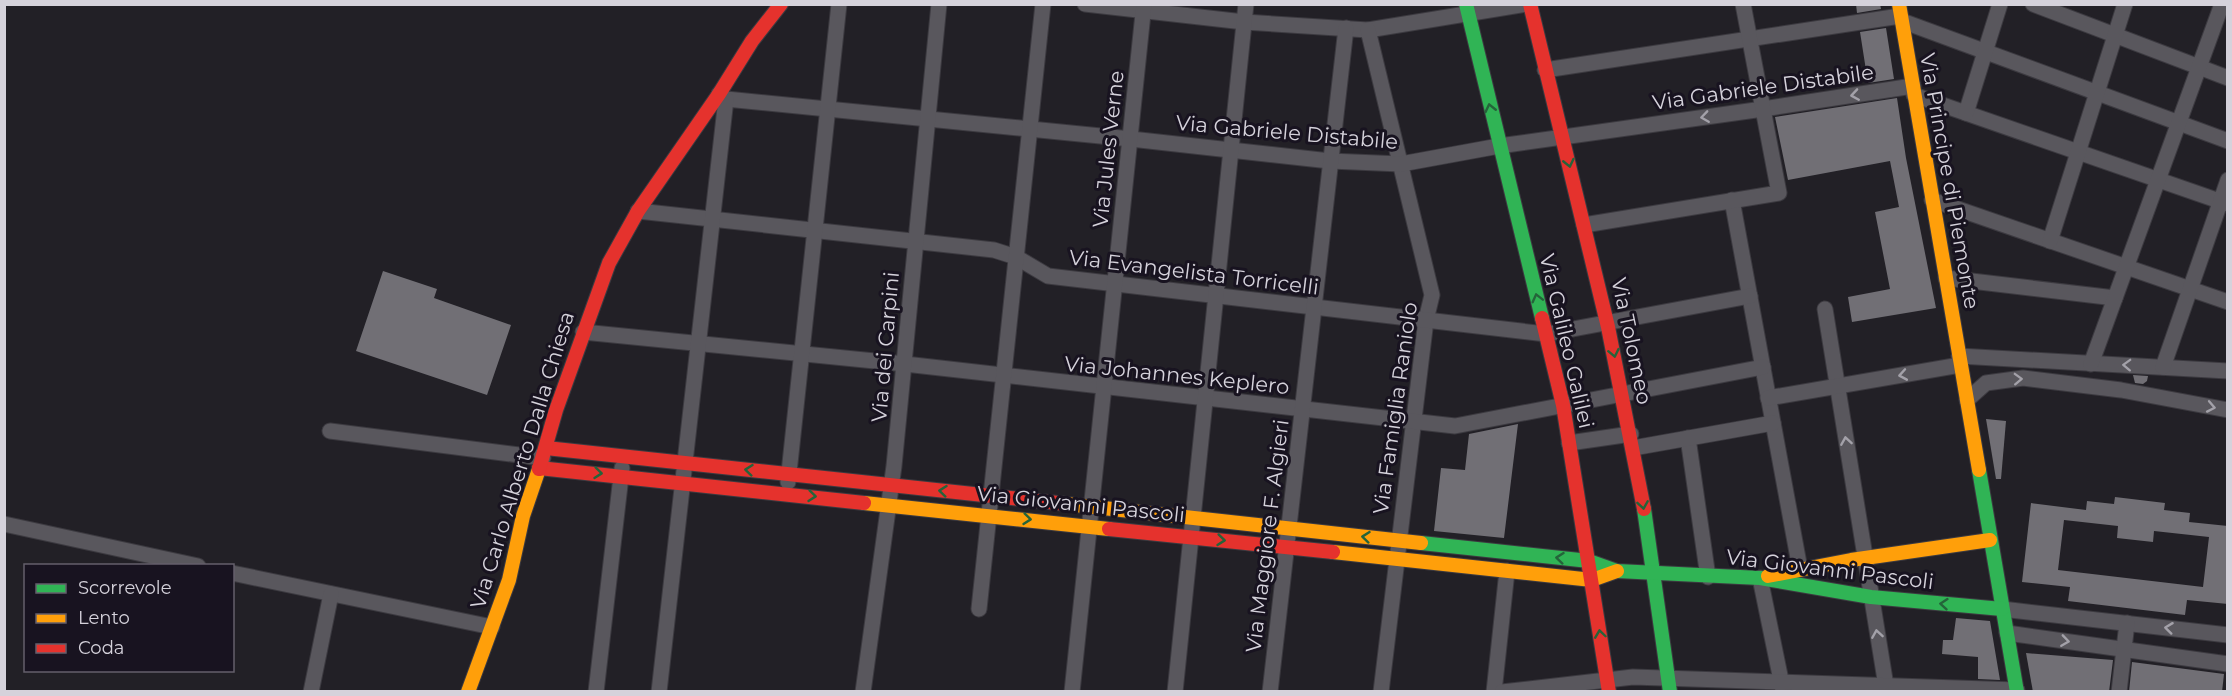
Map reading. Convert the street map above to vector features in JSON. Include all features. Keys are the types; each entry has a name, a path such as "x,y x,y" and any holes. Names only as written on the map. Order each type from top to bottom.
{"street":[{"name":"Via Carlo Alberto Dalla Chiesa","path":"468,692 509,580 523,516 543,458 556,410 609,263 638,211 722,96 752,41 781,4"},
{"path":"787,493 839,4"},
{"name":"Via dei Carpini","path":"863,692 892,486 939,4"},
{"path":"979,609 1043,4"},
{"path":"1085,4 1143,8 1244,22 1368,30 1467,9 1528,4"},
{"path":"1175,692 1246,4"},
{"name":"Via Tolomeo","path":"1528,4 1608,322 1632,441 1654,573 1669,684"},
{"path":"1584,225 1779,193 1743,4"},
{"path":"1966,112 2000,4"},
{"path":"2033,4 2228,78"},
{"path":"2050,241 2126,4"},
{"path":"2094,358 2221,5 2228,8"},
{"name":"Via Jules Verne","path":"1072,692 1143,8"},
{"name":"Via Galileo Galilei","path":"1467,9 1563,405 1608,686"},
{"path":"1545,70 1900,14 1985,52 2228,141"},
{"name":"Via Principe di Piemonte","path":"1900,14 2017,691"},
{"name":"Via Maggiore F. Algieri","path":"1270,692 1346,28"},
{"name":"Via Famiglia Raniolo","path":"1368,30 1432,295 1426,320 1381,692"},
{"name":"Via Gabriele Distabile","path":"722,96 1329,161 1401,164 1562,137 1913,91"},
{"path":"1913,91 1966,112 2224,203"},
{"path":"659,692 712,219 722,96"},
{"path":"2165,361 2224,203 2228,180"},
{"path":"1732,200 1800,569"},
{"path":"1932,200 2228,302"},
{"name":"Via Evangelista Torricelli","path":"638,211 994,250 1016,257 1048,276 1546,334 1750,296"},
{"path":"1946,278 2115,297"},
{"path":"1825,309 1886,689"},
{"name":"Via Johannes Keplero","path":"583,332 905,364 1455,426 1763,368"},
{"path":"1768,398 1960,361 2094,358 2165,361 2228,371"},
{"path":"1966,400 1986,383 2023,378 2121,390 2228,411"},
{"path":"1569,443 1688,438 1773,423"},
{"path":"330,431 543,458"},
{"path":"1688,438 1708,577"},
{"path":"596,692 624,456"},
{"name":"Via Giovanni Pascoli","path":"543,458 624,456 1589,561 1617,572"},
{"name":"Via Giovanni Pascoli","path":"543,458 622,476 1396,560 1592,580 1617,572 1760,578 1871,597 2002,609"},
{"path":"4,525 189,564"},
{"path":"1783,687 1760,578 1864,558 1990,540"},
{"path":"1820,566 1826,590"},
{"path":"1494,692 1507,571"},
{"path":"234,573 492,627"},
{"path":"311,692 331,594"},
{"path":"2002,609 2228,635"},
{"path":"2119,692 2127,623"},
{"path":"2007,633 2123,655 2228,664"},
{"path":"1502,692 1608,686 1633,677 1669,684 2017,691"}],"building":[{"path":"1856,4 1880,4 1881,9 1857,13"},
{"path":"1886,28 1894,79 1868,83 1860,32"},
{"path":"1897,98 1906,158 1936,308 1852,322 1848,297 1890,289 1875,212 1899,207 1890,161 1788,180 1775,117"},
{"path":"383,271 437,289 434,298 511,325 487,395 356,351"},
{"path":"2133,375 2148,376 2147,381 2143,384 2135,383"},
{"path":"1986,419 2006,421 2001,479 1996,479"},
{"path":"1518,424 1504,538 1434,531 1441,468 1465,470 1469,434"},
{"path":"2115,497 2165,503 2164,510 2190,513 2189,522 2228,526 2228,604 2187,600 2185,615 2068,601 2070,587 2022,582 2031,503 2086,510 2087,501 2114,504","holes":["2064,520 2118,526 2117,538 2153,542 2154,531 2209,537 2203,587 2058,570"]},
{"path":"1956,618 1990,621 2000,680 1978,679 1978,657 1942,654 1943,640 1953,640"},
{"path":"2026,653 2113,660 2109,692 2033,692"},
{"path":"2132,662 2224,674 2222,692 2129,692"}],"traffic: fast":[{"path":"1466,4 1542,318"},
{"path":"1979,470 2017,692"},
{"path":"1644,509 1670,692"},
{"path":"1421,543 1589,561 1617,571 1760,578 1871,597 2002,609"}],"traffic: slow":[{"path":"1899,4 1979,470"},
{"path":"468,692 509,580 523,516 539,469"},
{"path":"864,503 1109,529"},
{"path":"1067,504 1421,543"},
{"path":"1768,576 1851,560 1990,540"},
{"path":"1333,552 1592,580 1617,571"}],"traffic: jam":[{"path":"539,469 556,410 609,263 638,211 719,94 752,41 781,4"},
{"path":"1530,4 1608,327 1644,509"},
{"path":"1542,318 1563,405 1609,692"},
{"path":"546,448 1067,504"},
{"path":"539,468 864,503"},
{"path":"1109,529 1333,552"}]}
